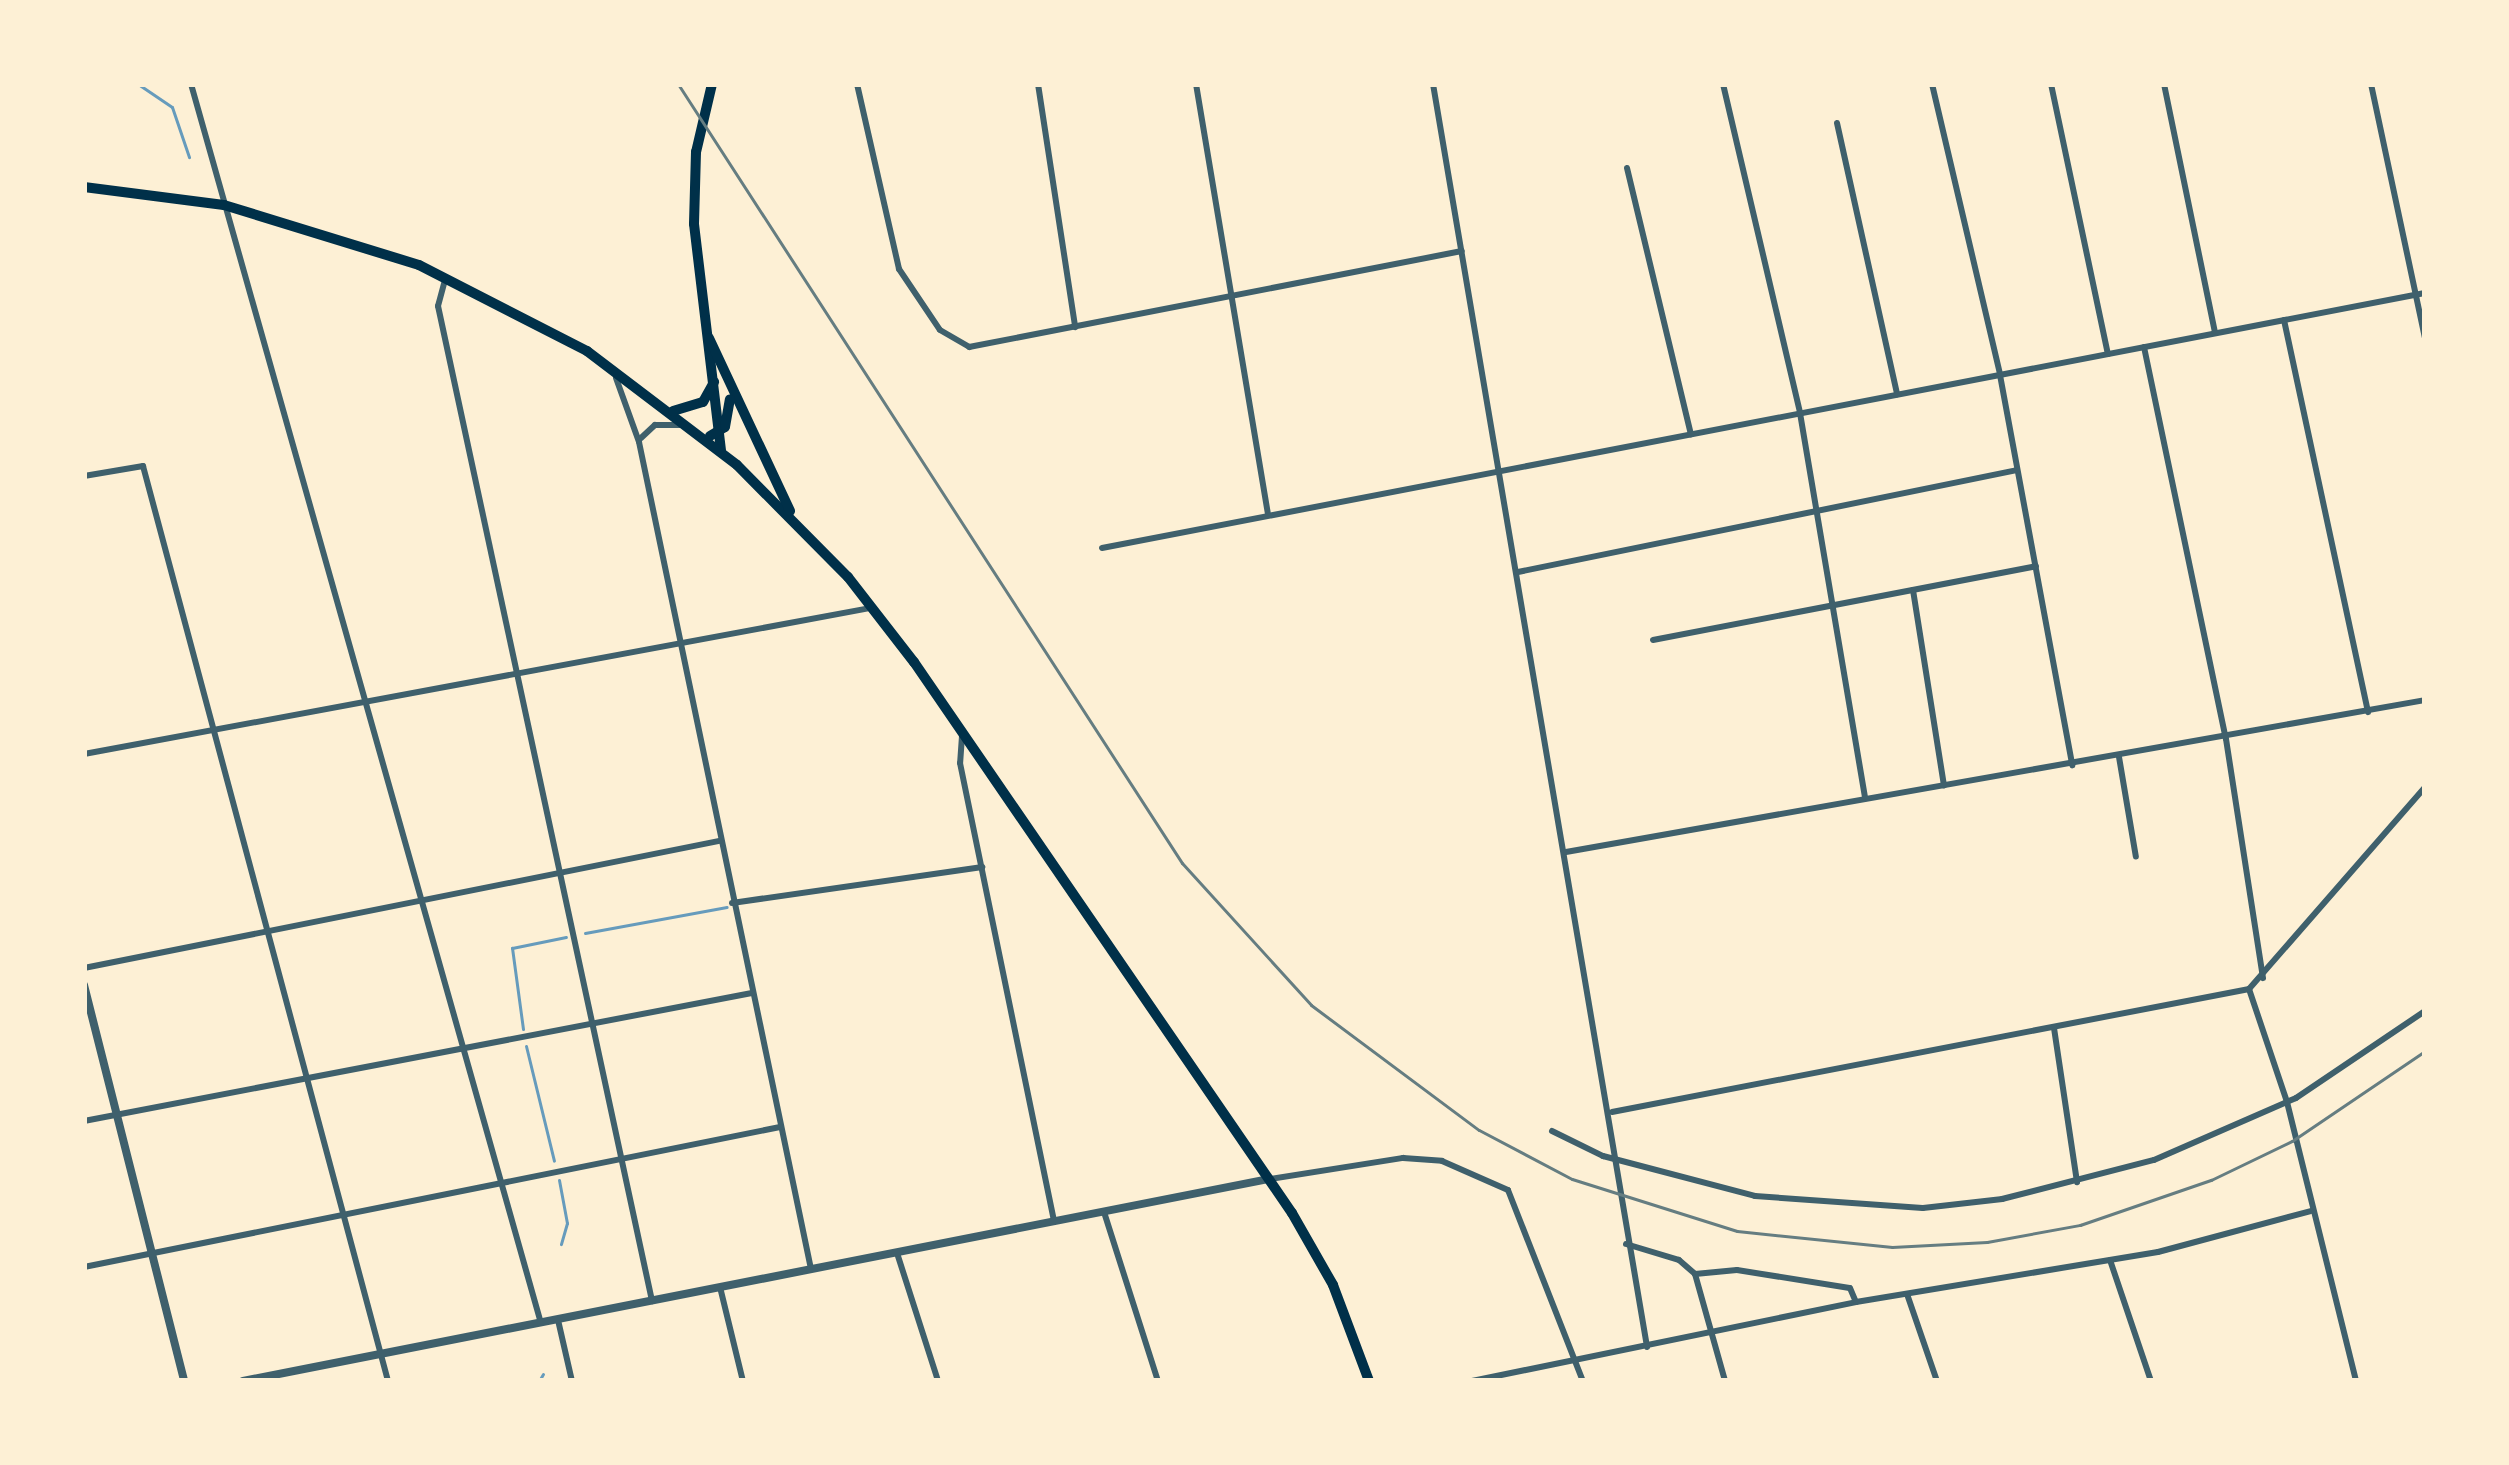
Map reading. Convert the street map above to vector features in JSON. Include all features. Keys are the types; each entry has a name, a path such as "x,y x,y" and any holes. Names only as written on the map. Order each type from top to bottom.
{"main road":[{"path":"708,435 715,379 694,170 712,84"},
{"path":"84,187 224,205 446,276 613,369 708,435 795,521 872,607 962,732 1270,1179 1327,1273 1370,1381"},
{"path":"707,335 730,396 795,521"},
{"path":"673,411 703,402 715,379"},
{"path":"708,435 728,420 730,396"}],"street":[{"path":"191,84 541,1323"},
{"path":"857,84 899,268 940,330 969,347 1462,251"},
{"path":"1038,84 1075,327"},
{"path":"1196,84 1268,515"},
{"path":"1433,84 1620,1158 1626,1244 1647,1347"},
{"path":"1723,84 1800,413 1865,799"},
{"path":"1933,84 2000,375 2072,765"},
{"path":"2051,84 2108,354"},
{"path":"2164,84 2215,333"},
{"path":"2372,84 2425,339"},
{"path":"1837,123 1897,394"},
{"path":"1628,168 1691,434"},
{"path":"446,276 438,306 522,675 652,1301"},
{"path":"1102,548 2425,293"},
{"path":"2284,320 2368,712"},
{"path":"2144,347 2226,739 2263,978"},
{"path":"613,369 639,442 811,1269"},
{"path":"639,442 655,425 690,425"},
{"path":"84,476 143,466 388,1381"},
{"path":"1518,572 2018,470"},
{"path":"1653,640 2036,566"},
{"path":"1913,590 1945,786"},
{"path":"84,754 679,647 872,607"},
{"path":"1566,852 2226,739 2425,700"},
{"path":"962,732 960,763 1054,1221"},
{"path":"2119,757 2136,857"},
{"path":"1612,1112 2249,989 2425,787"},
{"path":"84,968 719,841"},
{"path":"732,904 982,867"},
{"path":"84,985 184,1381"},
{"path":"2249,989 2287,1102 2356,1381"},
{"path":"84,1121 752,993"},
{"path":"1552,1131 1620,1158 1737,1192 1856,1206 1958,1204 2077,1182 2154,1160 2287,1102 2425,1011"},
{"path":"2054,1028 2077,1182"},
{"path":"84,1268 781,1127"},
{"path":"243,1381 1270,1179 1403,1158 1485,1175 1508,1190 1525,1221 1582,1381"},
{"path":"1472,1381 1907,1292 2110,1260 2311,1211"},
{"path":"1104,1212 1158,1381"},
{"path":"1626,1244 1679,1259 1695,1274 1725,1381"},
{"path":"897,1252 938,1381"},
{"path":"2110,1260 2151,1381"},
{"path":"1695,1274 1737,1270 1850,1288 1856,1302"},
{"path":"720,1287 743,1381"},
{"path":"1907,1292 1937,1381"},
{"path":"558,1319 572,1381"},
{"path":"316,1367 319,1381"}],"waterway":[{"path":"138,84 172,107 189,157"},
{"path":"585,933 727,907"},
{"path":"523,1029 512,948 566,937"},
{"path":"526,1046 554,1161"},
{"path":"559,1180 567,1223 561,1244"},
{"path":"539,1381 543,1374"}],"railway":[{"path":"678,84 1182,863 1311,1005 1479,1130 1572,1179 1737,1231 1892,1247 1987,1242 2080,1225 2211,1180 2292,1141 2425,1051"}]}
